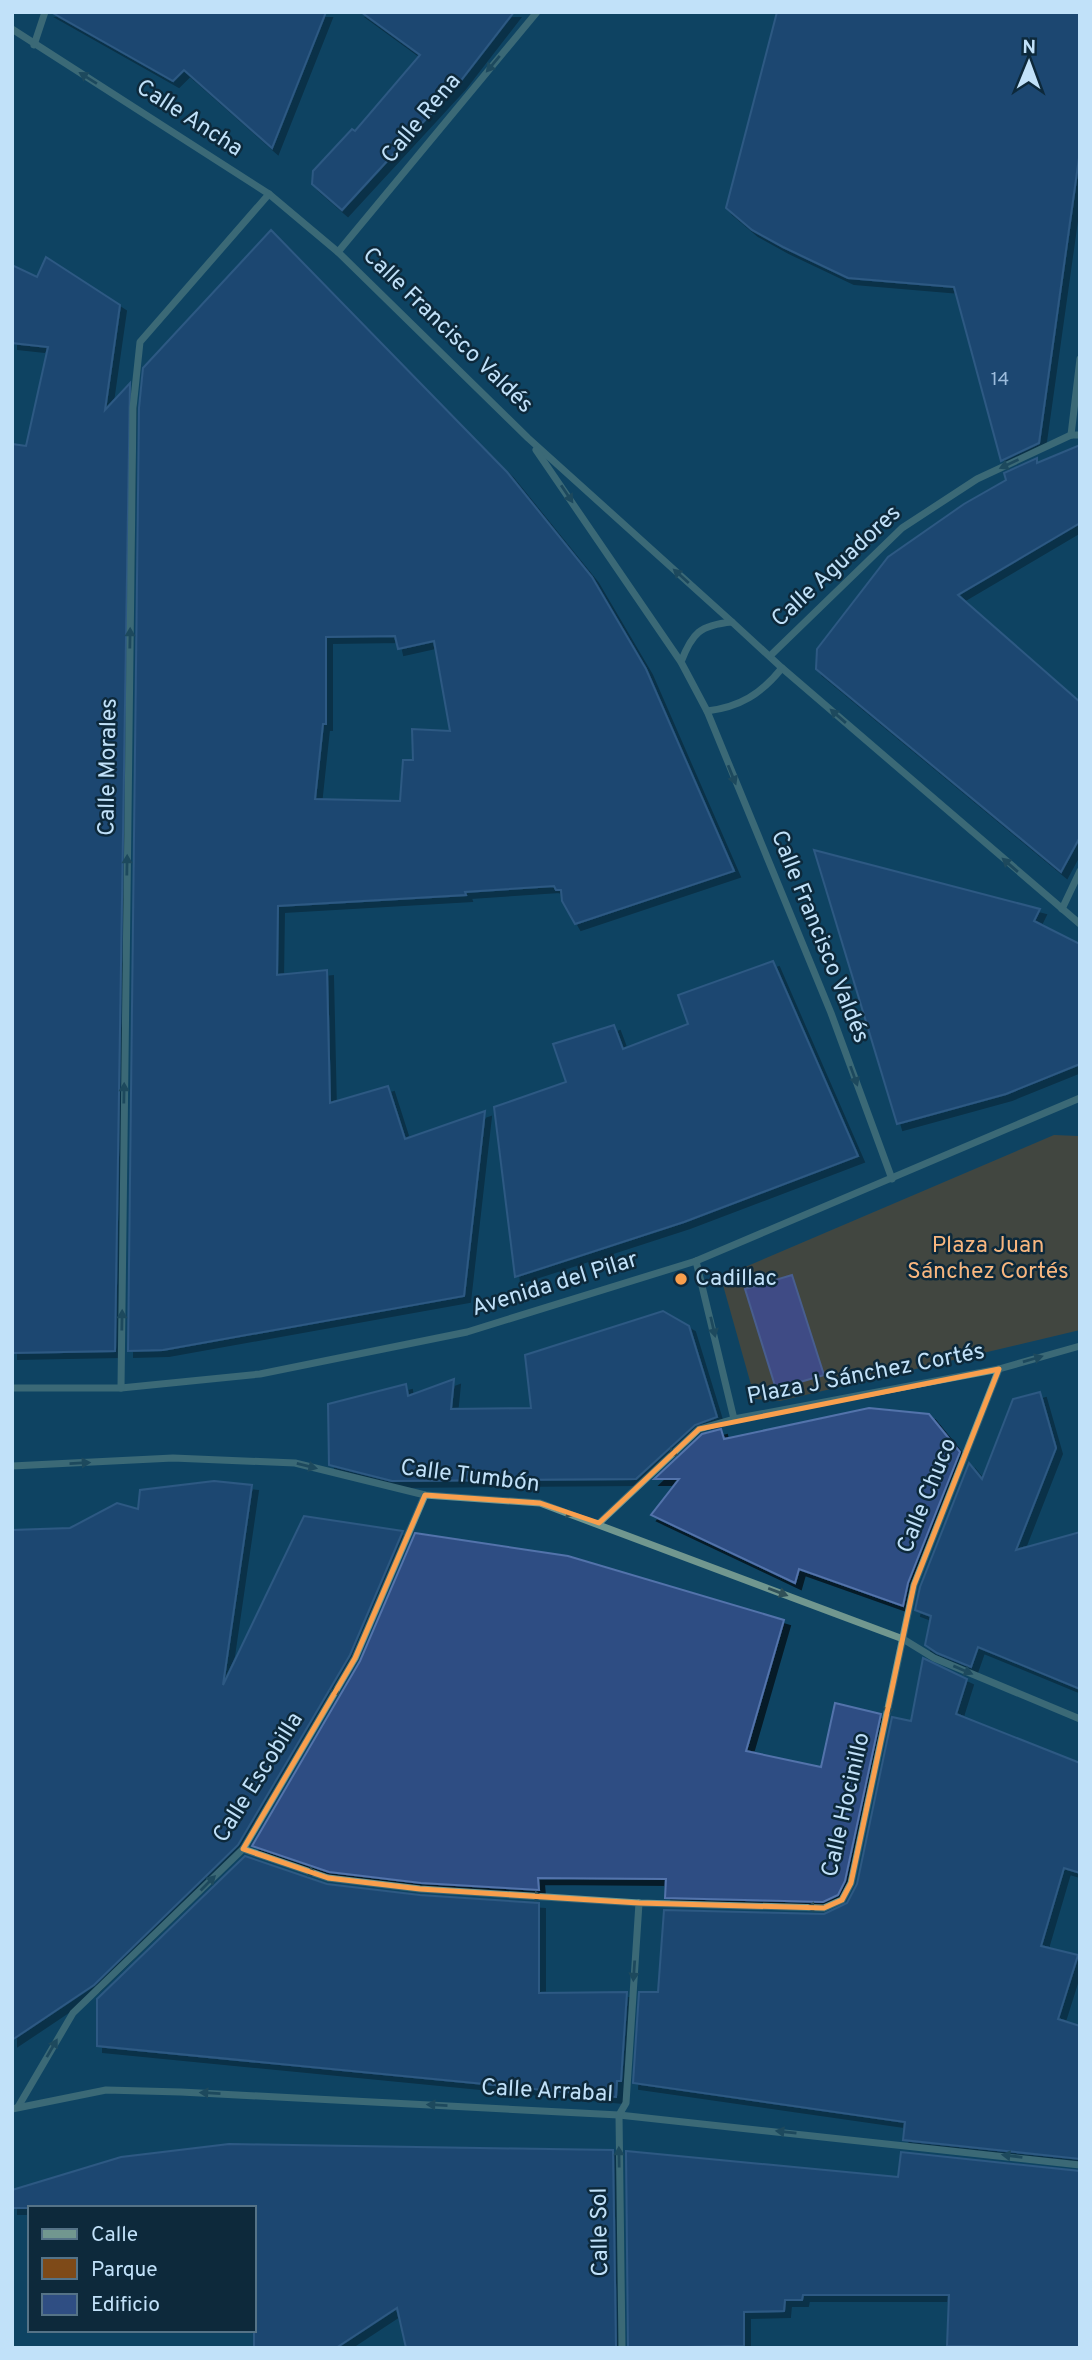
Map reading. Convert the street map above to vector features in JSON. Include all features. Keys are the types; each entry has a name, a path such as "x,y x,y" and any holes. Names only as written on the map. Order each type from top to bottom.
{"street":[{"path":"34,45 45,12"},
{"name":"Calle Rena","path":"338,252 537,12"},
{"name":"Calle Ancha","path":"12,29 269,194 338,252"},
{"name":"Calle Morales","path":"121,1388 133,408 140,342 269,194"},
{"name":"Calle Francisco Valdés","path":"338,252 528,438 732,622"},
{"path":"1071,435 1080,359"},
{"name":"Calle Aguadores","path":"771,655 902,528 977,479 1071,435 1080,435"},
{"name":"Calle Francisco Valdés","path":"528,438 681,662"},
{"path":"782,668 768,685 748,699 732,708 707,711 681,662 690,638 711,624 732,622 1080,924"},
{"name":"Calle Francisco Valdés","path":"707,711 831,1013 892,1179"},
{"path":"1062,909 1080,871"},
{"name":"Avenida del Pilar","path":"12,1388 121,1388 260,1374 467,1332 696,1261 1080,1098"},
{"name":"Plaza J Sánchez Cortés","path":"696,1261 734,1419 999,1369 1080,1346"},
{"name":"Calle Chuco","path":"903,1639 914,1585 999,1369"},
{"path":"599,1524 699,1429 734,1419"},
{"name":"Calle Tumbón","path":"12,1466 173,1458 295,1462 425,1495 540,1503 903,1639 934,1658 1080,1719"},
{"name":"Calle Escobilla","path":"15,2108 73,2013 243,1849 355,1658 425,1495"},
{"name":"Calle Hocinillo","path":"243,1849 328,1878 420,1889 639,1903 824,1908 842,1900 851,1883 903,1639"},
{"path":"619,2115 626,2103 639,1903"},
{"name":"Calle Arrabal","path":"15,2108 106,2090 619,2115 1080,2165"},
{"name":"Calle Sol","path":"619,2115 622,2348"}],"highlighted area":[{"path":"999,1369 914,1585 851,1883 842,1900 824,1908 639,1903 420,1889 328,1878 243,1849 355,1658 425,1495 540,1503 599,1523 699,1429"}],"green space":[{"name":"Plaza Juan Sánchez Cortés","path":"1054,1135 1078,1136 1080,1140 1080,1330 780,1401 755,1399 723,1285 738,1270"}],"shaded area":[{"path":"792,1275 824,1375 776,1389 745,1289"}],"building":[{"path":"51,12 326,12 272,148 184,70 173,81"},
{"path":"361,12 514,12 459,83 342,210 312,184 313,171 352,129 355,131 420,55"},
{"path":"777,12 1080,12 1080,151 1039,443 1001,461 954,287 848,278 752,230 726,208"},
{"path":"271,230 507,472 592,577 646,669 734,871 575,924 562,901 561,890 556,890 554,886 465,892 466,895 278,906 277,975 327,970 330,1103 388,1086 405,1139 485,1111 464,1296 163,1350 128,1351 139,408 143,368","holes":["395,636 398,649 434,641 450,731 412,729 413,760 403,760 400,801 315,799 323,724 326,724 326,637"]},
{"path":"46,257 120,305 105,410 130,383 115,1351 12,1353 12,444 26,446 48,347 12,343 12,265 37,277"},
{"path":"1080,445 1080,523 958,595 1080,702 1080,837 1061,872 816,669 817,649 888,557 964,504 1006,480 1004,473 1037,458 1037,463"},
{"path":"814,850 1040,909 1034,921 1080,944 1080,1064 1006,1094 897,1124"},
{"path":"773,961 858,1156 684,1222 515,1277 494,1107 566,1082 553,1044 614,1025 623,1049 688,1024 678,995"},
{"path":"663,1311 689,1326 717,1417 695,1425 636,1479 392,1481 329,1465 328,1404 406,1384 408,1396 454,1379 451,1409 531,1408 525,1355"},
{"path":"1040,1392 1056,1448 1016,1550 1080,1532 1080,1689 978,1647 971,1667 937,1653 925,1645 931,1616 915,1610 920,1587 969,1463 982,1479 1013,1399"},
{"path":"869,1408 929,1414 960,1452 908,1583 903,1606 799,1569 795,1583 651,1515 679,1479 654,1479 702,1434 721,1429 724,1439"},
{"path":"214,1481 252,1485 223,1685 304,1516 403,1531 350,1655 238,1845 94,1985 12,2040 12,1530 70,1528 117,1503 138,1509 140,1490"},
{"path":"415,1533 568,1556 784,1620 746,1751 821,1767 835,1703 881,1714 845,1881 838,1895 823,1902 665,1898 666,1879 538,1878 539,1890 421,1883 329,1872 252,1846 360,1661"},
{"path":"923,1658 967,1679 956,1714 1080,1763 1080,1873 1064,1868 1041,1946 1078,1955 1058,2019 1080,2026 1080,2159 903,2140 905,2122 633,2083 639,1992 658,1992 664,1910 824,1914 847,1903 857,1884 892,1717 911,1721"},
{"path":"245,1856 327,1884 420,1895 539,1903 539,1993 627,1992 621,2081 617,2081 616,2097 97,2046 97,1999"},
{"path":"229,2144 613,2150 616,2348 406,2348 397,2308 336,2348 254,2348 256,2206 12,2208 12,2190 121,2157"},
{"path":"626,2151 898,2177 901,2152 1080,2171 1080,2348 947,2346 949,2295 803,2295 802,2300 785,2300 784,2311 744,2312 744,2346 628,2348"}],"place":[{"name":"Cadillac","path":"681,1279"}]}
